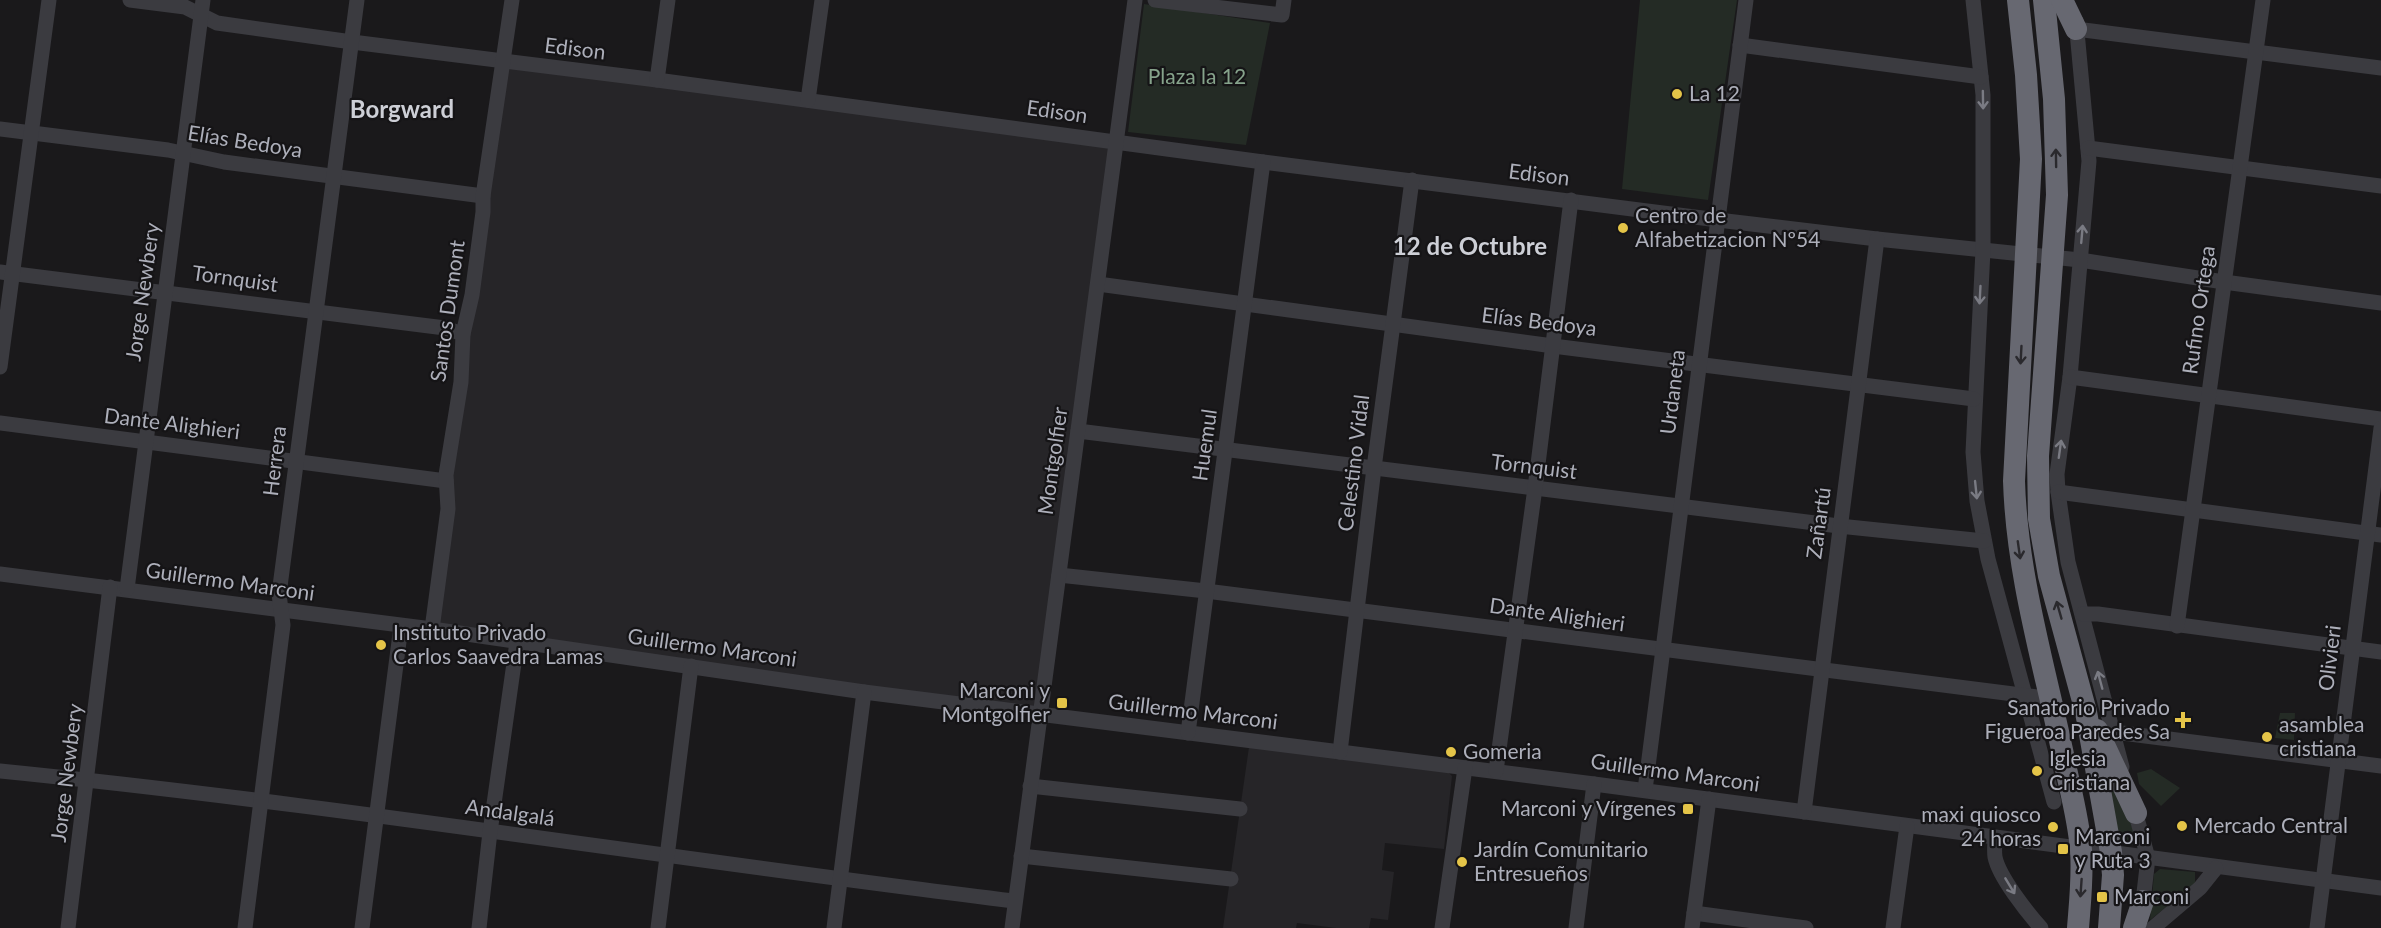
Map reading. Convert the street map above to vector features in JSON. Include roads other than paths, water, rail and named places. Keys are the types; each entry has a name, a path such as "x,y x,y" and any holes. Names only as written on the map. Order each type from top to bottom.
{"highway":[{"path":"2018,0 2026,75 2031,159 2014,482 2015,512 2022,571 2081,848 2082,871 2078,928"},
{"path":"2044,0 2056,132 2057,195 2038,456 2039,519 2049,576 2080,687 2111,852 2113,875 2109,928"},
{"path":"2062,0 2076,29"},
{"path":"2080,687 2099,736 2136,813"},
{"path":"2134,928 2143,901"}],"street":[{"path":"0,367 6,272 33,133 49,0"},
{"name":"Edison","path":"130,0 185,8 218,23 352,42 1718,220 2053,258"},
{"name":"Jorge Newbery","path":"127,589 203,0"},
{"name":"Herrera","path":"245,928 283,625 279,610 279,594 357,0"},
{"name":"Santos Dumont","path":"432,629 448,510 446,481 462,375 463,334 472,295 483,196 512,0"},
{"path":"657,80 669,0"},
{"path":"808,100 822,0"},
{"name":"Montgolfier","path":"1012,928 1135,0"},
{"path":"1155,0 1283,7"},
{"name":"Urdaneta","path":"1645,790 1746,0"},
{"path":"1973,0 1981,76 1983,250 1974,399 1974,468 1984,541 2054,802"},
{"path":"2074,0 2088,148 2070,377 2059,461 2058,492 2064,546 2148,858 2140,928"},
{"name":"Rufino Ortega","path":"2177,626 2263,0"},
{"path":"2076,29 2381,68"},
{"path":"1740,45 1981,76"},
{"name":"Elías Bedoya","path":"0,129 183,153 224,162 483,196"},
{"path":"2088,148 2381,186"},
{"name":"Huemul","path":"1188,733 1263,162"},
{"name":"Celestino Vidal","path":"1340,752 1412,180"},
{"path":"1496,771 1535,488 1571,200"},
{"name":"Zañartú","path":"1804,812 1877,239"},
{"path":"2053,258 2381,303"},
{"name":"Tornquist","path":"6,272 445,328 463,334"},
{"name":"Elías Bedoya","path":"1098,284 1393,325 1974,399"},
{"path":"2070,377 2381,419"},
{"name":"Dante Alighieri","path":"0,423 446,481"},
{"name":"Olivieri","path":"2317,928 2353,648 2374,534 2381,428"},
{"name":"Tornquist","path":"1078,431 1680,507 1984,541"},
{"path":"2058,492 2193,512 2374,534"},
{"name":"Guillermo Marconi","path":"0,574 432,629 864,692 1709,798 2216,868 2381,888"},
{"name":"Dante Alighieri","path":"1059,574 1516,630 1822,671 2050,696"},
{"name":"Jorge Newbery","path":"68,928 110,587"},
{"path":"2083,614 2098,614 2381,652"},
{"path":"362,928 401,626"},
{"path":"479,928 517,642"},
{"path":"658,928 692,666"},
{"path":"834,928 864,692"},
{"path":"2114,732 2381,766"},
{"path":"1443,928 1465,768"},
{"name":"Andalgalá","path":"0,771 376,816 840,880 1014,901"},
{"path":"1576,928 1594,784"},
{"path":"1030,786 1240,809"},
{"path":"1709,798 1693,921 1806,928"},
{"path":"1893,928 1907,826"},
{"path":"1995,838 1995,857 1998,864 2019,900 2041,928"},
{"path":"1021,856 1232,879"},
{"path":"2153,928 2200,888 2216,868"}],"place":[{"name":"La 12","path":"1677,94"},
{"name":"Centro de Alfabetizacion Nº54","path":"1623,228"},
{"name":"Instituto Privado Carlos Saavedra Lamas","path":"381,645"},
{"name":"Marconi y Montgolfier","path":"1062,703"},
{"name":"Sanatorio Privado Figueroa Paredes Sa","path":"2183,720"},
{"name":"asamblea cristiana","path":"2267,737"},
{"name":"Gomeria","path":"1451,752"},
{"name":"Iglesia Cristiana","path":"2037,771"},
{"name":"Marconi y Vírgenes","path":"1688,809"},
{"name":"Mercado Central","path":"2182,826"},
{"name":"maxi quiosco 24 horas","path":"2053,827"},
{"name":"Marconi y Ruta 3","path":"2063,849"},
{"name":"Jardín Comunitario Entresueños","path":"1462,862"},
{"name":"Marconi","path":"2102,897"}],"district":[{"name":"Borgward","path":"402,110"},
{"name":"12 de Octubre","path":"1470,247"}],"park label":[{"name":"Plaza la 12","path":"1197,77"}]}
